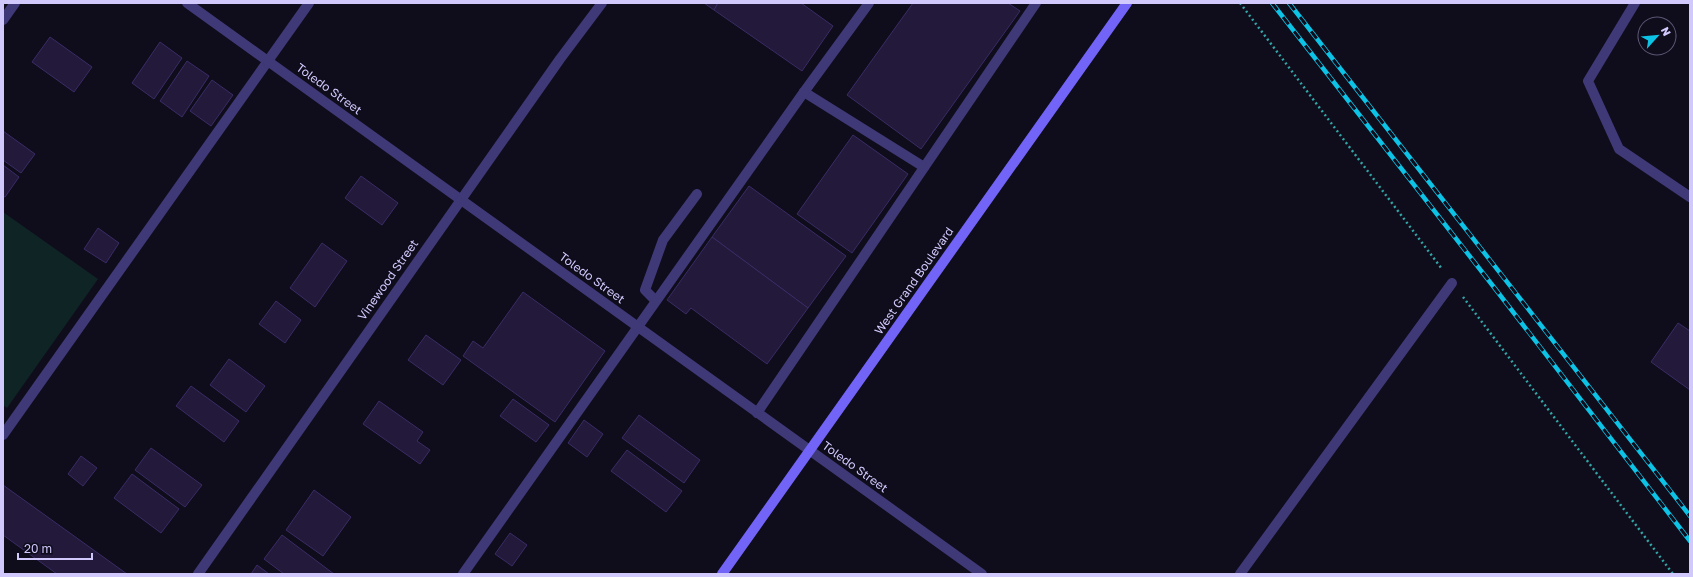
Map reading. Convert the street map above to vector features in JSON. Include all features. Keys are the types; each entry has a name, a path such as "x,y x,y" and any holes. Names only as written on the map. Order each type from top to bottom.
{"street":[{"path":"3,20 15,3"},
{"name":"Toledo Street","path":"187,3 982,574"},
{"path":"3,435 309,3"},
{"name":"Vinewood Street","path":"198,574 461,200 602,3"},
{"path":"463,574 637,326 869,3"},
{"path":"757,412 1036,3"},
{"name":"West Grand Boulevard","path":"722,574 1127,3"},
{"path":"1635,3 1588,81 1619,149 1690,197"},
{"path":"804,92 924,167"},
{"path":"656,300 645,290 663,240 697,194"},
{"path":"1240,574 1452,283"}],"green space":[{"path":"3,212 98,279 7,408 3,405"}],"building":[{"path":"704,3 718,3 714,10"},
{"path":"718,3 801,3 833,26 802,71 714,10"},
{"path":"913,3 1008,3 1020,11 921,149 847,95"},
{"path":"50,37 92,67 74,92 32,62"},
{"path":"160,42 182,58 154,99 132,83"},
{"path":"187,61 209,76 182,117 160,101"},
{"path":"212,80 233,95 211,126 190,111"},
{"path":"3,131 35,154 21,173 3,160"},
{"path":"853,135 908,174 852,253 797,214"},
{"path":"3,165 19,177 5,197 3,196"},
{"path":"361,176 398,203 382,225 345,198"},
{"path":"749,186 846,256 808,308 712,237"},
{"path":"98,228 119,243 106,263 84,249"},
{"path":"712,237 808,308 767,364 691,308 686,314 667,300"},
{"path":"322,243 347,261 315,307 290,288"},
{"path":"523,292 605,351 555,422 463,356 473,341 483,348"},
{"path":"276,301 301,320 285,343 259,324"},
{"path":"1678,323 1690,331 1690,390 1651,362"},
{"path":"426,335 461,360 443,385 408,360"},
{"path":"229,359 265,386 246,412 210,385"},
{"path":"191,386 239,421 224,442 176,406"},
{"path":"513,399 549,425 536,442 500,416"},
{"path":"379,401 423,432 417,441 430,450 420,464 363,424"},
{"path":"639,415 700,460 684,483 622,438"},
{"path":"584,420 603,434 587,457 568,443"},
{"path":"151,448 202,485 185,507 135,470"},
{"path":"627,450 682,491 666,512 611,471"},
{"path":"81,456 97,468 83,486 68,474"},
{"path":"132,474 179,509 161,533 114,498"},
{"path":"3,485 127,574 57,574 3,535"},
{"path":"314,490 351,517 323,556 286,530"},
{"path":"510,533 527,545 512,566 495,554"},
{"path":"282,535 334,574 284,574 264,559"},
{"path":"257,565 269,574 251,574"}],"railway":[{"path":"1272,3 1690,541"},
{"path":"1289,3 1690,516"}]}
